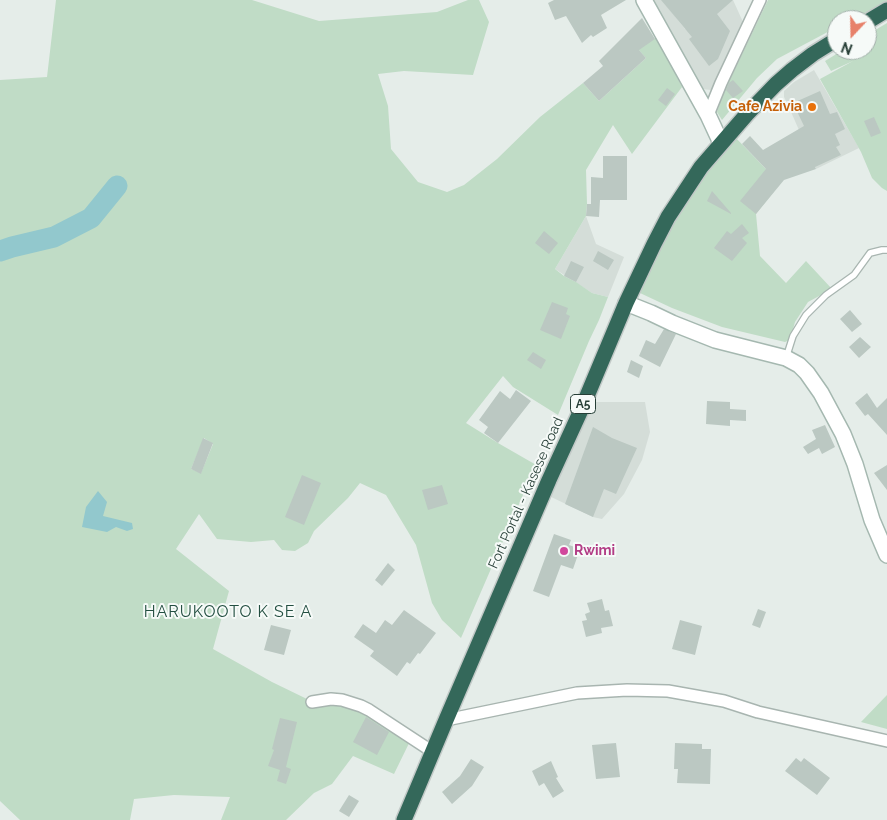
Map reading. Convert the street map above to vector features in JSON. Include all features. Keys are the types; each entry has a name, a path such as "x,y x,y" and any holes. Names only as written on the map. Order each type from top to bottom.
{"highway":[{"name":"Fort Portal - Kasese Road","path":"404,820 626,303 668,217 701,167 721,143 776,84 813,54 827,45"}],"street":[{"path":"644,0 708,115 721,143"},
{"path":"708,115 760,0"},
{"path":"626,303 715,340 786,358 799,365 821,393 843,434 855,464 872,520 887,555"},
{"path":"446,720 577,693 627,690 668,691 724,701 758,712 887,741"},
{"path":"312,702 331,699 342,700 360,706 433,752"}],"lane":[{"path":"786,358 794,336 806,315 826,295 854,275 870,253 887,250"}],"shaded area":[{"path":"653,0 663,0 685,29 697,19 733,0 743,22 711,90 702,89"},
{"path":"814,70 859,148 816,169 784,97 784,91 794,82"},
{"path":"586,216 596,244 624,257 608,297 592,293 555,269"},
{"path":"587,402 645,402 650,432 642,460 624,494 602,519 593,517 547,495"}],"green space":[{"path":"56,0 252,0 319,21 437,12 468,0 479,0 489,22 473,75 404,71 378,74 388,106 391,149 418,182 447,192 464,185 497,159 540,117 583,83 599,101 646,58 629,39 651,41 657,37 682,87 632,154 613,125 586,170 586,216 555,269 592,293 608,297 558,415 513,387 503,376 466,423 538,466 526,488 461,638 442,620 432,603 416,545 386,495 360,483 348,498 314,531 308,543 295,551 282,550 274,540 251,542 217,539 199,514 176,549 229,591 213,649 307,699 321,695 350,696 380,711 413,735 394,774 353,756 332,784 314,793 286,820 221,820 230,797 174,795 134,799 130,820 20,820 0,801 0,80 47,77","holes":["204,438 213,444 201,473 191,469"]},
{"path":"768,0 887,0 887,2 871,10 827,10 827,32 777,59 757,78 722,120 717,112 722,96"},
{"path":"887,23 887,191 872,178 861,152 820,79 853,61 831,71 825,61 827,60 877,60 877,29"},
{"path":"733,135 765,168 782,181 756,214 760,256 786,283 806,261 832,289 808,302 795,322 790,340 785,342 722,327 672,308 640,293 663,237 683,200"},
{"path":"887,695 887,729 861,722"}],"water":[{"path":"98,491 107,502 103,516 132,523 133,529 127,531 116,527 107,532 82,527 86,507"}],"building":[{"path":"554,0 626,0 601,15 607,28 593,37 591,35 582,43 566,16 555,20 548,3"},
{"path":"661,0 733,0 717,14 730,31 718,59 709,66 689,39 692,37"},
{"path":"642,18 655,39 639,50 646,58 599,101 583,83 603,66 599,61"},
{"path":"733,80 743,91 733,98 726,90 729,83"},
{"path":"667,88 675,94 666,106 658,100"},
{"path":"820,91 830,114 837,112 845,129 835,134 840,145 836,147 841,155 815,167 816,169 784,180 756,214 740,201 766,169 742,144 750,136 763,150 804,126 793,103"},
{"path":"874,117 881,133 871,137 864,121"},
{"path":"603,156 627,156 627,200 600,200 599,217 586,216 587,204 591,204 591,177 603,178"},
{"path":"712,191 731,213 731,214 707,201"},
{"path":"742,224 749,233 742,238 747,243 732,261 714,248 727,231 731,234"},
{"path":"544,231 558,243 549,254 535,243"},
{"path":"598,251 614,260 608,270 593,261"},
{"path":"571,261 584,267 576,282 564,276"},
{"path":"552,302 568,308 566,314 570,316 561,339 540,330"},
{"path":"850,310 862,324 852,332 840,319"},
{"path":"664,329 676,334 660,367 639,356 646,340 655,344"},
{"path":"860,337 871,347 859,358 849,347"},
{"path":"533,352 546,360 541,369 527,360"},
{"path":"631,360 643,366 639,378 627,372"},
{"path":"516,390 531,401 498,443 484,433 488,427 479,420 500,391 510,399"},
{"path":"867,393 877,408 887,398 887,435 868,414 865,416 855,403"},
{"path":"707,401 730,402 730,409 746,410 746,421 730,420 730,426 706,424"},
{"path":"825,425 835,447 822,454 819,448 808,454 803,447 816,439 812,430"},
{"path":"593,427 612,438 637,448 616,494 604,489 593,517 565,504"},
{"path":"203,438 213,443 201,474 191,469"},
{"path":"887,465 887,490 874,473"},
{"path":"302,475 321,483 304,525 285,517"},
{"path":"442,485 448,504 428,510 422,490"},
{"path":"554,534 571,540 569,545 580,549 573,569 561,565 549,597 533,591"},
{"path":"388,563 395,570 382,586 375,580"},
{"path":"602,599 605,611 609,610 613,626 601,628 602,633 586,637 582,621 587,620 585,614 590,612 587,603"},
{"path":"758,609 766,612 760,628 752,625"},
{"path":"404,610 436,633 420,654 418,653 410,664 407,662 397,676 370,656 374,651 354,637 363,624 376,633 385,620 392,625"},
{"path":"680,620 702,626 695,655 672,649"},
{"path":"271,625 291,630 284,655 264,650"},
{"path":"366,717 389,732 377,755 353,742"},
{"path":"280,718 297,722 286,767 291,769 286,784 277,781 280,770 268,766 274,750 272,749"},
{"path":"616,743 620,777 596,779 592,745"},
{"path":"675,743 702,744 702,749 711,749 710,784 677,783 678,769 674,769"},
{"path":"796,758 801,762 804,758 830,778 817,795 785,771"},
{"path":"471,759 484,767 472,786 452,804 442,792 460,776"},
{"path":"551,761 558,777 556,778 564,791 553,798 544,783 539,786 532,771"},
{"path":"349,795 359,801 349,817 339,811"}],"waterway":[{"path":"0,251 54,237 91,218 117,186"}],"place":[{"name":"Cafe Azivia","path":"812,107"},
{"name":"Rwimi","path":"564,551"}],"district":[{"name":"HARUKOOTO K SE A","path":"228,612"}]}
